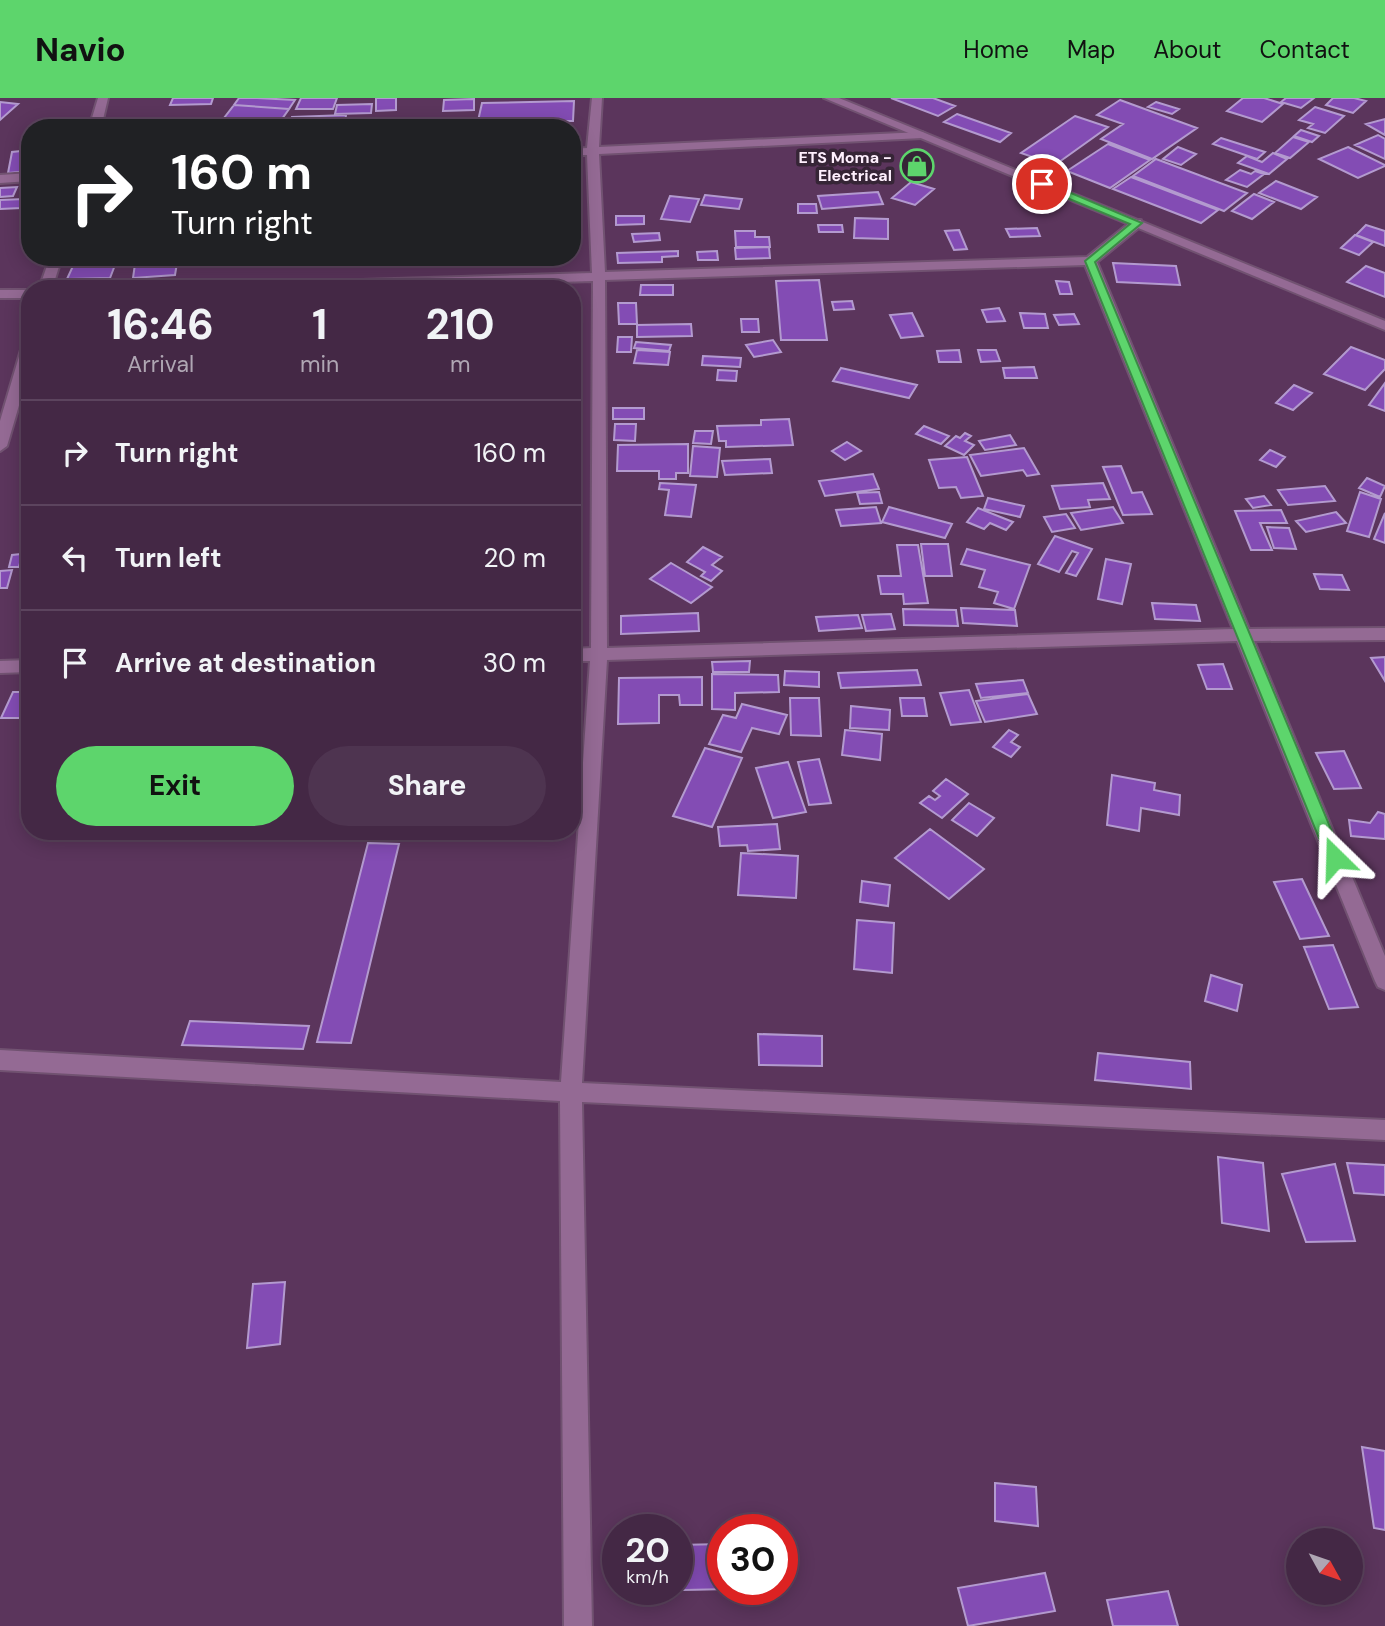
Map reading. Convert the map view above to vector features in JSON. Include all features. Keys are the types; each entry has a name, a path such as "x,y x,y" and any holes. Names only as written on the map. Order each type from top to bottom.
{"street":[{"path":"97,119 103,98"},
{"path":"578,1626 571,1092 599,654 599,277 593,151 597,98"},
{"path":"829,98 1385,326"},
{"path":"581,152 922,135"},
{"path":"0,178 21,177"},
{"path":"499,280 1090,261 1137,223"},
{"path":"1090,261 1385,981"},
{"path":"0,295 21,294"},
{"path":"0,446 21,374"},
{"path":"581,655 1245,635 1385,634"},
{"path":"0,667 21,666"},
{"path":"0,1060 571,1092 1385,1130"}],"building":[{"path":"173,98 213,98 211,104 170,105"},
{"path":"239,98 295,100 289,109 234,105"},
{"path":"301,98 337,98 333,109 296,109"},
{"path":"376,98 396,98 396,110 376,111"},
{"path":"891,98 933,98 955,106 938,116"},
{"path":"1243,98 1264,98 1283,104 1262,122 1227,111"},
{"path":"1286,98 1314,98 1301,108 1281,102"},
{"path":"1333,98 1366,101 1353,113 1326,105"},
{"path":"474,99 474,110 443,111 444,100"},
{"path":"1120,100 1197,128 1152,159 1101,139 1123,124 1097,115"},
{"path":"574,101 573,119 478,119 482,103"},
{"path":"0,102 18,104 0,120"},
{"path":"1156,102 1179,109 1172,114 1148,107"},
{"path":"372,104 371,113 335,114 337,105"},
{"path":"234,105 289,109 282,119 223,119"},
{"path":"1315,107 1344,116 1325,133 1308,128 1313,124 1299,120"},
{"path":"957,114 1011,133 1000,142 944,122"},
{"path":"346,115 346,119 292,117"},
{"path":"1075,116 1108,127 1055,165 1021,153"},
{"path":"1385,119 1385,135 1366,124"},
{"path":"1301,130 1319,136 1312,142 1294,136"},
{"path":"1378,135 1385,139 1385,159 1355,145"},
{"path":"1293,137 1309,142 1290,158 1275,153"},
{"path":"1221,138 1265,152 1257,159 1213,144"},
{"path":"1108,144 1150,160 1110,188 1067,171"},
{"path":"1178,147 1196,154 1181,165 1163,159"},
{"path":"1348,147 1385,166 1358,178 1319,159"},
{"path":"21,151 21,172 8,173 12,152"},
{"path":"1273,153 1287,159 1269,174 1238,163 1247,156 1262,162"},
{"path":"1156,159 1247,193 1224,211 1133,176"},
{"path":"1240,170 1251,174 1255,171 1264,174 1247,187 1226,180"},
{"path":"1131,177 1218,210 1201,223 1113,189"},
{"path":"1276,181 1317,197 1301,209 1259,193"},
{"path":"911,182 934,189 915,205 892,198"},
{"path":"17,187 13,196 0,197 0,188"},
{"path":"878,192 883,204 822,209 818,196"},
{"path":"1254,194 1274,202 1252,219 1232,211"},
{"path":"705,195 742,199 739,209 701,205"},
{"path":"670,196 699,199 690,222 661,219"},
{"path":"21,199 21,208 0,209 0,200"},
{"path":"798,204 816,204 817,213 798,213"},
{"path":"616,216 644,216 644,224 616,225"},
{"path":"855,218 888,219 888,239 854,238"},
{"path":"818,225 842,225 843,232 819,232"},
{"path":"1366,225 1385,231 1385,246 1356,235"},
{"path":"1037,228 1040,236 1010,237 1006,229"},
{"path":"959,230 967,249 954,250 945,231"},
{"path":"735,231 755,231 755,237 769,237 770,247 736,247"},
{"path":"659,233 660,240 634,242 632,234"},
{"path":"1355,235 1373,242 1359,255 1341,248"},
{"path":"769,247 770,258 736,259 735,248"},
{"path":"678,251 678,256 662,257 662,262 618,263 617,253"},
{"path":"717,251 718,260 698,260 697,252"},
{"path":"1113,263 1176,266 1180,285 1117,282"},
{"path":"73,266 115,266 110,278 67,279"},
{"path":"135,266 176,266 175,275 133,278"},
{"path":"1366,266 1385,273 1385,297 1347,282"},
{"path":"819,280 827,340 781,340 776,281"},
{"path":"1056,281 1069,282 1072,294 1060,294"},
{"path":"641,285 673,285 673,295 640,295"},
{"path":"852,301 854,309 834,310 832,302"},
{"path":"618,303 636,303 637,324 619,324"},
{"path":"999,308 1005,321 987,322 982,310"},
{"path":"912,313 923,336 901,338 890,315"},
{"path":"1020,313 1045,314 1048,328 1024,328"},
{"path":"1074,314 1079,324 1059,325 1054,315"},
{"path":"741,319 758,319 759,332 742,332"},
{"path":"691,324 692,336 637,337 637,325"},
{"path":"618,337 632,337 631,352 617,352"},
{"path":"773,340 781,352 754,357 746,345"},
{"path":"636,342 671,345 669,351 634,348"},
{"path":"1351,347 1385,360 1385,369 1365,390 1324,374"},
{"path":"637,350 670,352 668,365 634,363"},
{"path":"959,350 961,362 939,362 937,351"},
{"path":"978,350 996,350 1000,361 981,362"},
{"path":"703,356 741,358 740,367 702,365"},
{"path":"1034,367 1037,378 1005,378 1003,368"},
{"path":"841,368 917,385 909,398 833,381"},
{"path":"718,370 737,371 736,381 717,380"},
{"path":"1385,383 1385,411 1369,405"},
{"path":"1294,385 1312,393 1293,410 1276,403"},
{"path":"613,408 644,408 644,419 613,419"},
{"path":"789,419 793,445 726,447 726,441 719,441 717,426 761,425 761,420"},
{"path":"615,424 636,424 635,441 614,440"},
{"path":"924,426 949,436 941,444 916,434"},
{"path":"695,431 713,431 711,444 693,443"},
{"path":"965,433 971,436 965,441 974,445 964,455 945,446 956,436 960,438"},
{"path":"1010,435 1016,445 985,450 979,441"},
{"path":"847,442 861,451 845,460 832,451"},
{"path":"688,444 688,473 676,473 676,479 659,479 659,471 617,471 618,445"},
{"path":"693,446 720,448 717,477 690,476"},
{"path":"1024,448 1039,474 1027,476 1023,470 981,476 970,455"},
{"path":"1270,450 1285,457 1276,467 1260,460"},
{"path":"967,457 983,496 961,498 956,487 939,488 929,460"},
{"path":"770,459 772,473 725,475 722,461"},
{"path":"1121,466 1132,493 1142,492 1152,514 1123,515 1103,467"},
{"path":"873,474 879,489 825,496 819,481"},
{"path":"1367,478 1385,486 1380,497 1359,488"},
{"path":"660,483 696,485 691,517 665,515 669,490 659,489"},
{"path":"1103,483 1110,499 1088,500 1090,507 1060,509 1052,486"},
{"path":"1325,486 1335,501 1288,505 1278,490"},
{"path":"879,492 882,503 860,504 857,493"},
{"path":"1360,492 1381,499 1369,537 1347,531"},
{"path":"1264,496 1271,505 1253,508 1246,499"},
{"path":"988,498 1024,506 1020,517 984,509"},
{"path":"876,507 881,523 841,526 836,510"},
{"path":"889,507 952,524 945,538 882,522"},
{"path":"1113,507 1123,523 1081,530 1071,513"},
{"path":"978,508 1013,522 1006,530 990,523 984,529 967,522"},
{"path":"1281,510 1287,523 1260,523 1272,550 1251,550 1235,511"},
{"path":"1336,512 1346,523 1306,532 1296,521"},
{"path":"1385,513 1385,543 1374,539"},
{"path":"1066,514 1075,528 1052,532 1044,517"},
{"path":"1267,527 1289,528 1296,549 1274,548"},
{"path":"1055,536 1092,549 1076,576 1066,573 1078,553 1072,551 1059,572 1038,564"},
{"path":"921,544 948,544 952,576 925,576"},
{"path":"897,545 918,545 928,603 904,604 903,594 881,594 878,576 901,576"},
{"path":"703,547 722,557 712,565 722,571 711,581 701,576 705,572 687,562"},
{"path":"967,549 1030,565 1014,609 994,603 998,592 979,587 985,570 961,564"},
{"path":"21,554 19,567 9,567 12,555"},
{"path":"1106,559 1131,564 1122,604 1098,599"},
{"path":"671,563 712,587 691,603 650,579"},
{"path":"12,570 7,588 0,588 0,571"},
{"path":"1314,574 1342,575 1349,590 1320,589"},
{"path":"1152,603 1196,605 1200,621 1155,619"},
{"path":"961,608 1015,610 1017,626 963,623"},
{"path":"903,609 956,610 958,626 904,625"},
{"path":"698,613 699,631 621,634 621,616"},
{"path":"891,614 895,629 866,631 862,615"},
{"path":"858,615 862,628 819,631 816,617"},
{"path":"1385,657 1385,681 1371,658"},
{"path":"750,661 749,672 713,672 712,662"},
{"path":"1223,664 1232,689 1207,689 1198,665"},
{"path":"917,670 921,685 841,688 838,673"},
{"path":"785,671 819,672 819,687 784,685"},
{"path":"712,674 778,675 779,692 735,693 735,710 712,709"},
{"path":"702,677 702,705 680,705 679,695 659,695 659,723 618,724 619,678"},
{"path":"1023,680 1028,693 981,698 976,684"},
{"path":"969,690 981,722 951,725 940,693"},
{"path":"13,692 21,692 21,718 1,718"},
{"path":"1028,694 1037,714 985,722 976,701"},
{"path":"790,698 819,698 821,736 791,735"},
{"path":"900,698 924,698 927,716 902,716"},
{"path":"742,704 787,715 779,734 752,728 741,752 709,744 723,715 736,718"},
{"path":"851,706 890,710 889,730 850,728"},
{"path":"845,730 882,734 880,760 842,755"},
{"path":"1009,730 1018,735 1011,742 1020,747 1011,757 993,747"},
{"path":"705,748 742,758 712,827 673,816"},
{"path":"1344,751 1361,788 1334,789 1316,753"},
{"path":"819,759 831,803 809,805 798,762"},
{"path":"788,762 806,812 773,818 756,768"},
{"path":"1112,775 1155,783 1154,790 1180,795 1179,815 1141,808 1139,831 1107,825"},
{"path":"946,779 968,794 942,818 920,803 929,796 935,800 940,796 933,791"},
{"path":"969,803 994,818 977,836 952,820"},
{"path":"1378,812 1385,814 1385,839 1351,836 1349,820 1370,823"},
{"path":"777,824 780,849 748,851 747,845 720,846 718,827"},
{"path":"930,829 984,869 949,899 895,858"},
{"path":"368,843 399,844 351,1043 317,1042"},
{"path":"741,853 798,856 796,898 738,895"},
{"path":"1302,879 1329,936 1300,939 1274,882"},
{"path":"862,881 890,885 888,906 860,902"},
{"path":"857,920 894,923 892,973 854,969"},
{"path":"1333,945 1358,1007 1329,1009 1304,947"},
{"path":"1211,975 1242,985 1237,1011 1205,1001"},
{"path":"190,1021 309,1026 303,1049 182,1045"},
{"path":"758,1034 822,1036 822,1066 759,1065"},
{"path":"1098,1053 1190,1062 1191,1089 1095,1080"},
{"path":"1218,1157 1263,1163 1269,1231 1222,1223"},
{"path":"1347,1163 1385,1165 1385,1195 1354,1193"},
{"path":"1335,1164 1355,1241 1306,1242 1282,1174"},
{"path":"285,1282 280,1344 247,1348 253,1284"},
{"path":"1362,1447 1385,1451 1385,1530 1374,1528"},
{"path":"995,1483 1036,1487 1038,1526 995,1521"},
{"path":"707,1544 707,1590 693,1590 693,1545"},
{"path":"1045,1573 1055,1611 968,1626 958,1588"},
{"path":"1168,1591 1178,1626 1113,1626 1107,1600"}],"place":[{"name":"ETS Moma - Electrical","path":"917,166"}],"route":[{"path":"1042,184 1137,223 1090,261 1335,858"}]}
